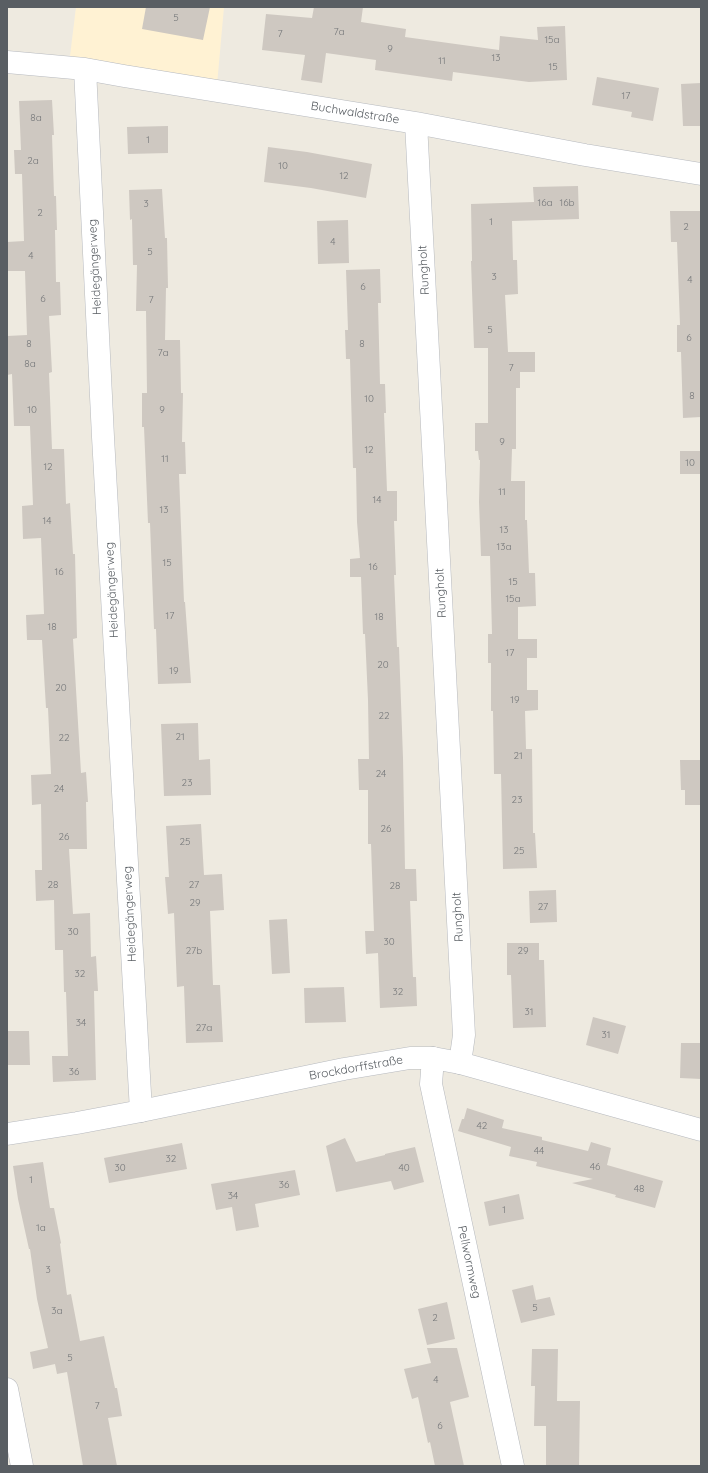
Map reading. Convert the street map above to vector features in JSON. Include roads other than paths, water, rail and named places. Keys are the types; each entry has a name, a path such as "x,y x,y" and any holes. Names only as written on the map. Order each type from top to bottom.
{"street":[{"name":"Buchwaldstraße","path":"7,62 85,69 416,123 585,155 701,174"},
{"name":"Heidegängerweg","path":"85,69 103,436 141,1111"},
{"name":"Rungholt","path":"416,123 464,1035 460,1063"},
{"name":"Brockdorffstraße","path":"7,1134 141,1111 344,1069 410,1058 433,1058 460,1063 701,1130"},
{"name":"Pellwormweg","path":"433,1058 431,1084 513,1466"},
{"path":"7,1389 22,1466"}]}
